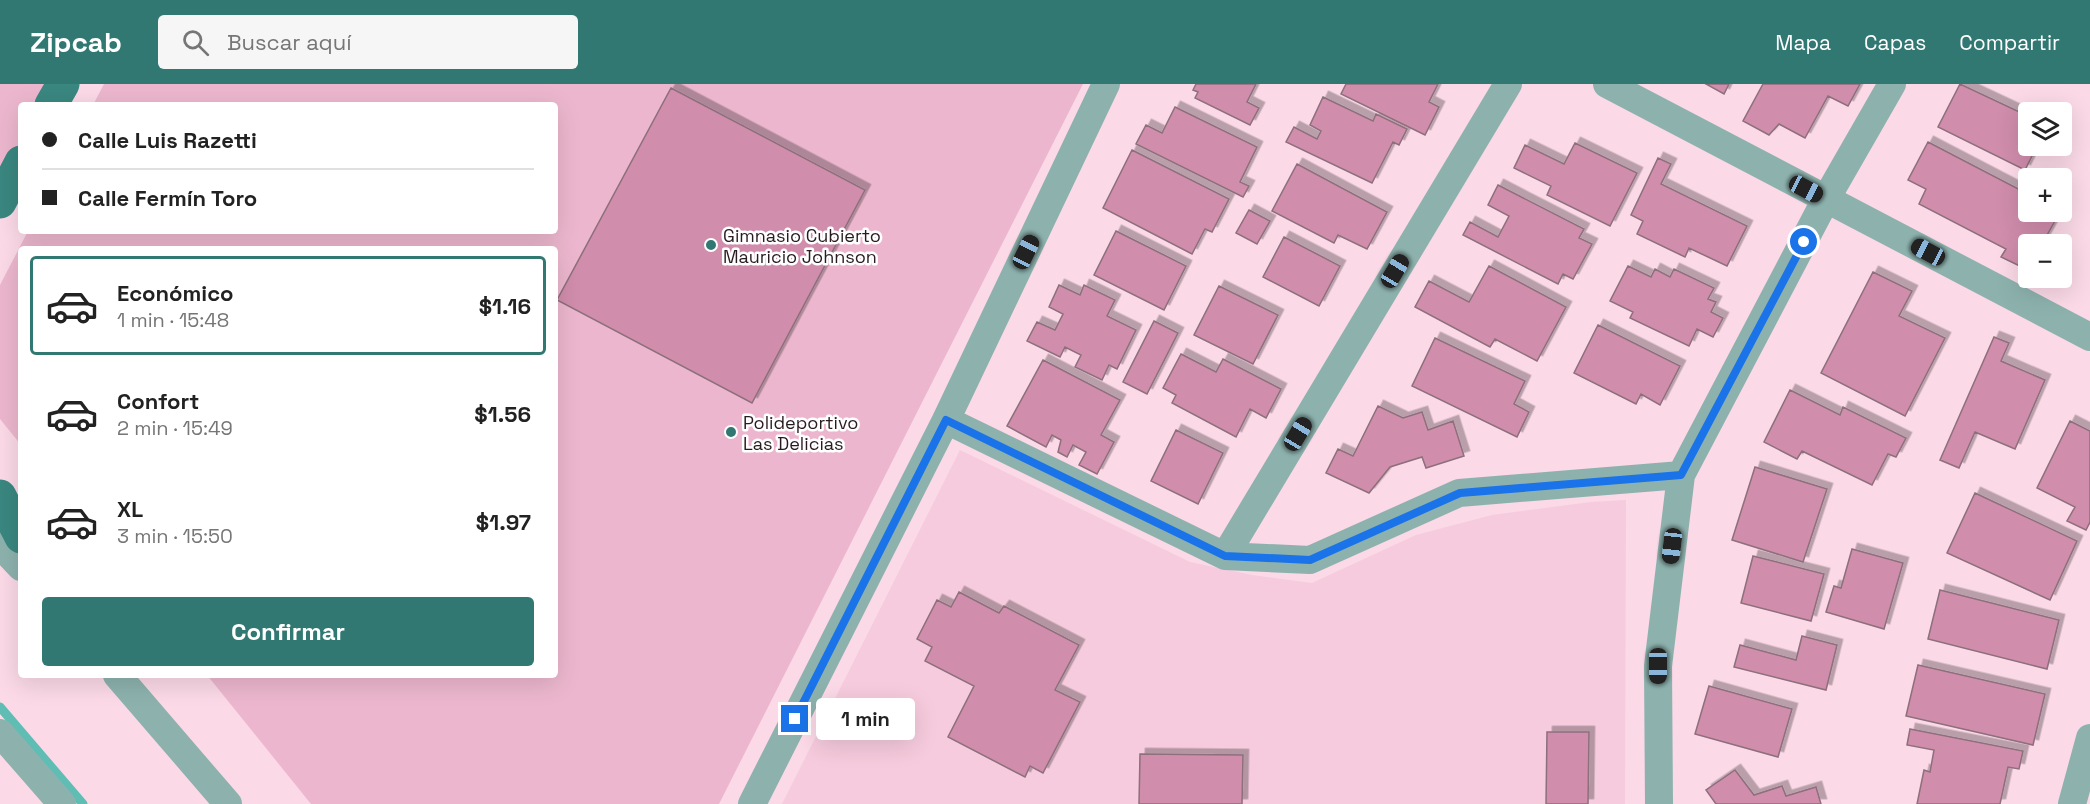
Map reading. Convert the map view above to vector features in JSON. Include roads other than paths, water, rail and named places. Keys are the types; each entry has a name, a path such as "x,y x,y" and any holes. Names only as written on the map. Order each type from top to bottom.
{"main road":[{"path":"53,102 63,84"},
{"path":"0,202 18,168"},
{"path":"0,496 18,531"}],"street":[{"path":"752,804 946,420 1106,84"},
{"path":"1225,556 1508,84"},
{"path":"1607,84 2090,337"},
{"path":"1659,804 1658,666 1681,475 1826,200 1892,84"},
{"path":"946,420 1225,556 1310,560 1460,493 1681,475"},
{"path":"0,545 18,564"},
{"path":"120,678 228,804"},
{"path":"0,733 62,804"},
{"path":"2072,804 2090,738"}],"waterway":[{"path":"0,707 83,804"}],"place":[{"name":"Gimnasio Cubierto Mauricio Johnson","path":"711,245"},
{"name":"Polideportivo Las Delicias","path":"731,432"}]}
